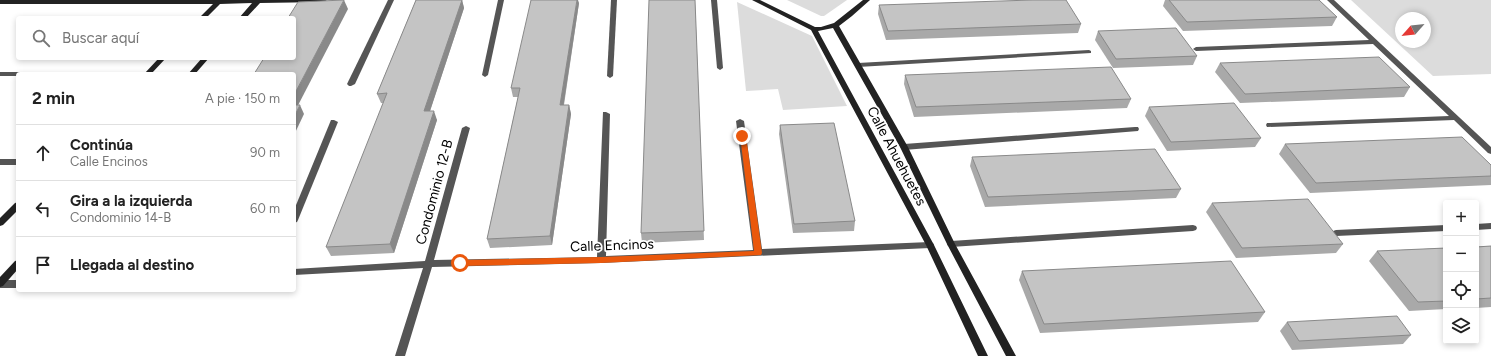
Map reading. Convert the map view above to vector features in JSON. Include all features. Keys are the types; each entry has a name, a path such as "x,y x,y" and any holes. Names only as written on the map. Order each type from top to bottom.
{"street":[{"path":"0,2 324,0"},
{"path":"351,84 391,0"},
{"path":"485,75 501,0"},
{"path":"610,76 614,0"},
{"path":"714,0 720,68"},
{"path":"755,0 814,29 825,30 835,25 867,0"},
{"path":"1330,0 1491,151"},
{"path":"204,16 219,1"},
{"path":"244,16 258,1"},
{"name":"Calle Ahuehuetes","path":"835,25 904,147 951,244 1011,356"},
{"name":"Calle Ahuehuetes","path":"814,29 930,245 983,356"},
{"path":"1196,49 1374,42"},
{"path":"858,66 1089,52"},
{"path":"149,72 161,60"},
{"path":"193,72 204,60"},
{"path":"0,74 16,74"},
{"path":"601,260 606,114"},
{"path":"1270,125 1455,118"},
{"path":"740,121 758,253"},
{"path":"296,215 334,122"},
{"name":"Condominio 12-B","path":"400,356 429,264 466,128"},
{"path":"904,147 1135,129"},
{"path":"0,162 16,162"},
{"path":"0,223 16,207"},
{"path":"1479,227 1491,226"},
{"path":"951,244 1193,228"},
{"path":"1336,233 1443,228"},
{"name":"Calle Encinos","path":"296,272 429,264 601,260 930,245"},
{"path":"0,284 16,265"},
{"path":"0,284 16,284"}],"shaded area":[{"path":"787,0 847,0 824,16 821,16"},
{"path":"1351,0 1491,0 1491,74 1433,76 1403,48 1431,48 1431,12 1395,12 1395,41"},
{"path":"737,2 812,36 847,106 783,110 778,89 746,91"}],"building":[{"path":"344,0 296,91 296,72 255,72 263,60 296,60 296,16 289,16 298,2"},
{"path":"416,0 462,0 424,111 434,111 390,244 326,247 387,93 377,94"},
{"path":"531,0 577,0 560,105 569,105 550,236 487,239 520,88 511,88"},
{"path":"649,0 695,0 704,231 641,233"},
{"path":"1066,0 1081,24 888,31 879,5"},
{"path":"1169,0 1319,0 1337,17 1187,22"},
{"path":"1176,28 1197,56 1116,59 1098,31"},
{"path":"1379,57 1410,87 1245,94 1220,63"},
{"path":"1111,67 1131,99 916,107 905,75"},
{"path":"1234,103 1261,138 1171,142 1149,107"},
{"path":"296,105 300,105 296,113"},
{"path":"834,123 855,221 794,224 780,125"},
{"path":"1462,137 1491,165 1491,176 1316,183 1285,144"},
{"path":"1155,149 1181,189 988,197 972,157"},
{"path":"1308,199 1343,244 1242,248 1212,203"},
{"path":"1491,246 1491,298 1479,299 1479,247"},
{"path":"1443,248 1443,301 1418,302 1377,251"},
{"path":"1231,261 1265,312 1044,324 1022,271"},
{"path":"1397,316 1411,335 1299,341 1287,322"}],"route":[{"path":"460,263 601,260 758,253 742,136"}]}
